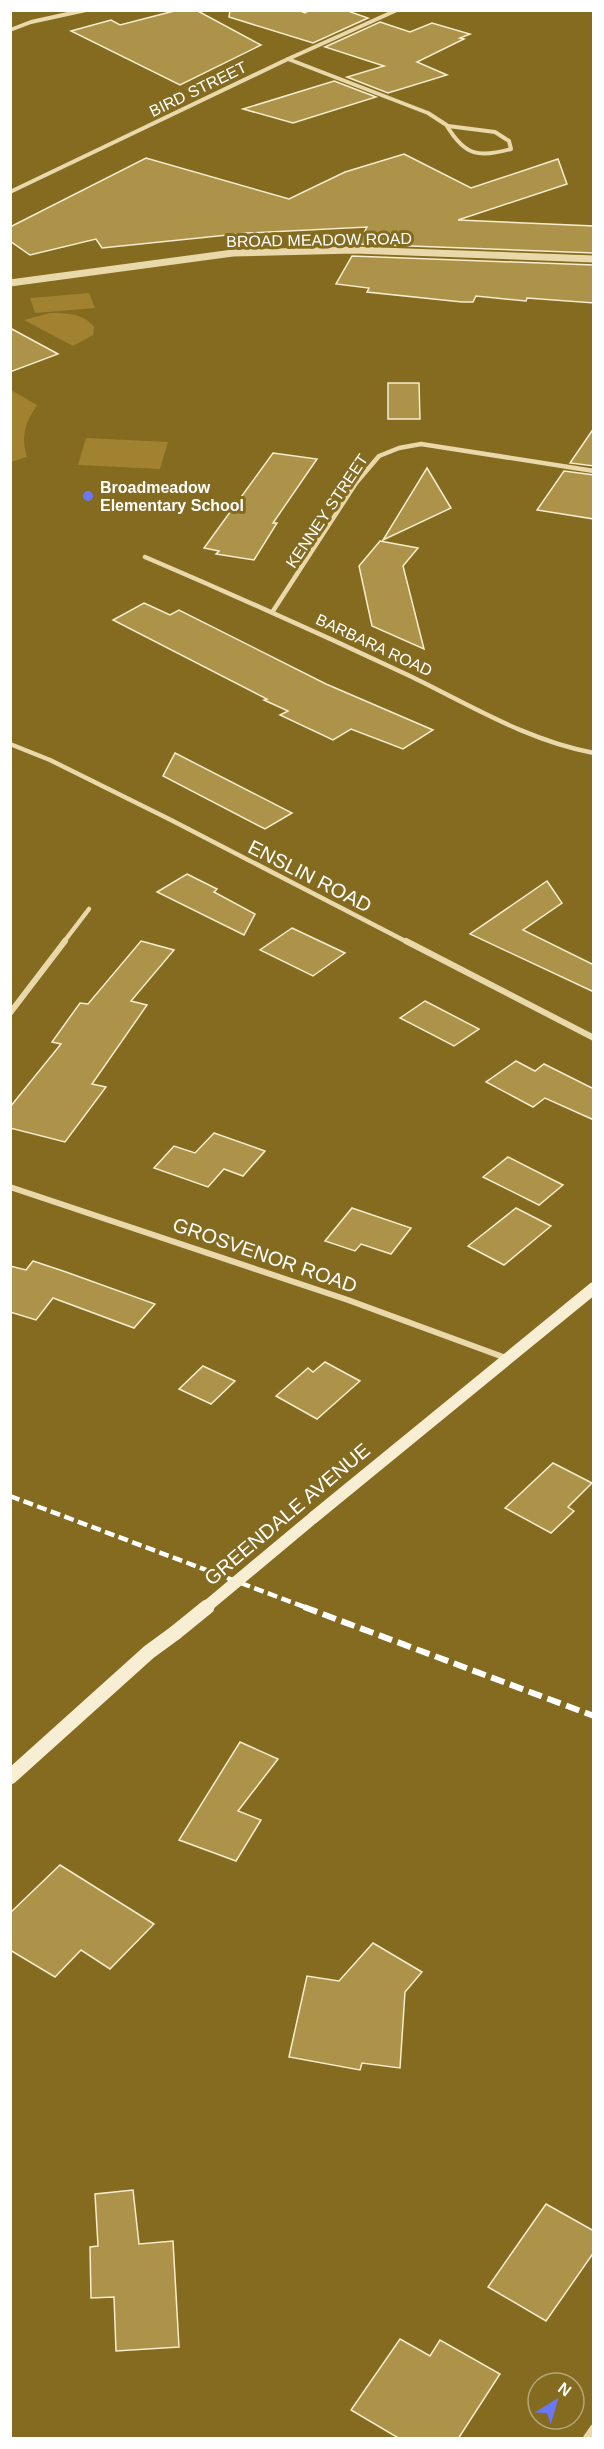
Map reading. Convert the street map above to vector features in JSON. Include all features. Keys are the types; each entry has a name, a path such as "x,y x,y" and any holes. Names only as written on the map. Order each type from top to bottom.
{"main road":[{"name":"GREENDALE AVENUE","path":"10,1777 149,1652 594,1288"}],"street":[{"path":"10,30 31,22 86,10"},
{"name":"BIRD STREET","path":"10,192 288,59 397,10"},
{"path":"288,59 428,113 447,126 459,146 468,151 482,155 511,149 511,144 506,138 493,132 447,126"},
{"name":"BROAD MEADOW ROAD","path":"10,283 233,254 365,250 594,259"},
{"name":"KENNEY STREET","path":"273,611 356,483 379,456 399,448 421,444 594,471"},
{"name":"BARBARA ROAD","path":"145,557 273,611 523,730 579,751 594,753"},
{"name":"ENSLIN ROAD","path":"10,744 50,760 171,820 594,1038"},
{"path":"10,1013 89,909"},
{"name":"GROSVENOR ROAD","path":"10,1187 348,1300 507,1359"},
{"path":"587,2439 594,2428"}],"shaded area":[{"path":"89,293 95,308 35,313 30,298"},
{"path":"50,313 80,316 94,327 93,335 73,346 24,320"},
{"path":"11,390 37,405 25,430 24,443 27,457 11,462"},
{"path":"86,438 168,442 160,469 78,465"}],"building":[{"path":"178,10 196,10 261,45 180,85 71,31 111,20 120,25"},
{"path":"230,10 298,10 305,13 310,10 345,10 368,18 313,43 229,17"},
{"path":"380,22 410,32 432,23 470,34 417,62 447,75 388,93 347,77 384,66 325,47"},
{"path":"334,81 376,97 293,123 243,109"},
{"path":"404,154 471,188 558,159 567,184 458,220 594,226 594,253 358,244 367,227 247,233 102,248 96,239 30,255 10,241 10,227 146,158 289,199 345,172"},
{"path":"352,256 594,265 594,303 527,298 526,301 476,296 473,302 462,302 367,292 369,288 336,284"},
{"path":"10,328 58,354 10,372"},
{"path":"388,383 419,383 420,419 388,419"},
{"path":"594,428 594,466 570,463"},
{"path":"273,453 317,459 273,523 277,523 254,560 216,554 219,551 204,548"},
{"path":"427,468 451,508 383,540"},
{"path":"564,471 594,475 594,519 537,510"},
{"path":"380,541 418,548 403,566 424,649 372,626 359,566"},
{"path":"144,603 170,615 179,610 326,684 433,730 403,749 351,729 333,740 280,715 288,711 264,700 267,699 113,620"},
{"path":"175,753 292,813 265,829 163,776"},
{"path":"187,874 217,889 214,892 255,914 244,935 157,892"},
{"path":"547,881 562,903 523,930 594,965 594,992 470,934"},
{"path":"292,928 345,953 313,976 260,950"},
{"path":"141,941 174,950 131,1001 147,1005 92,1084 106,1087 65,1142 10,1128 10,1107 61,1044 52,1042 80,1003 88,1004"},
{"path":"425,1001 479,1029 454,1046 400,1018"},
{"path":"516,1061 535,1071 544,1064 594,1089 594,1120 545,1098 533,1107 486,1082"},
{"path":"214,1133 265,1151 243,1176 224,1169 208,1187 154,1168 174,1146 195,1153"},
{"path":"508,1157 563,1185 539,1205 483,1177"},
{"path":"352,1208 411,1228 391,1254 361,1244 355,1251 325,1241"},
{"path":"516,1208 551,1226 504,1265 468,1246"},
{"path":"33,1261 155,1304 134,1328 53,1298 36,1320 10,1312 10,1266 26,1270"},
{"path":"325,1362 360,1381 317,1419 276,1396 308,1368 313,1372"},
{"path":"203,1366 235,1381 211,1404 179,1389"},
{"path":"553,1463 592,1483 568,1507 574,1511 551,1533 505,1508"},
{"path":"240,1742 278,1759 238,1811 261,1820 236,1861 179,1840"},
{"path":"60,1865 154,1924 110,1969 81,1950 55,1977 10,1950 10,1913"},
{"path":"373,1943 422,1972 405,1992 400,2068 362,2063 360,2070 289,2057 307,1976 339,1981"},
{"path":"133,2190 139,2244 173,2241 179,2347 116,2351 114,2297 91,2298 90,2247 98,2246 95,2194"},
{"path":"546,2204 594,2231 594,2252 546,2321 488,2287"},
{"path":"400,2339 430,2356 440,2340 500,2374 458,2439 400,2439 351,2410"}],"railway":[{"path":"10,1496 307,1608"},
{"path":"304,1607 594,1716"}],"place":[{"name":"Broadmeadow Elementary School","path":"88,496"}]}
